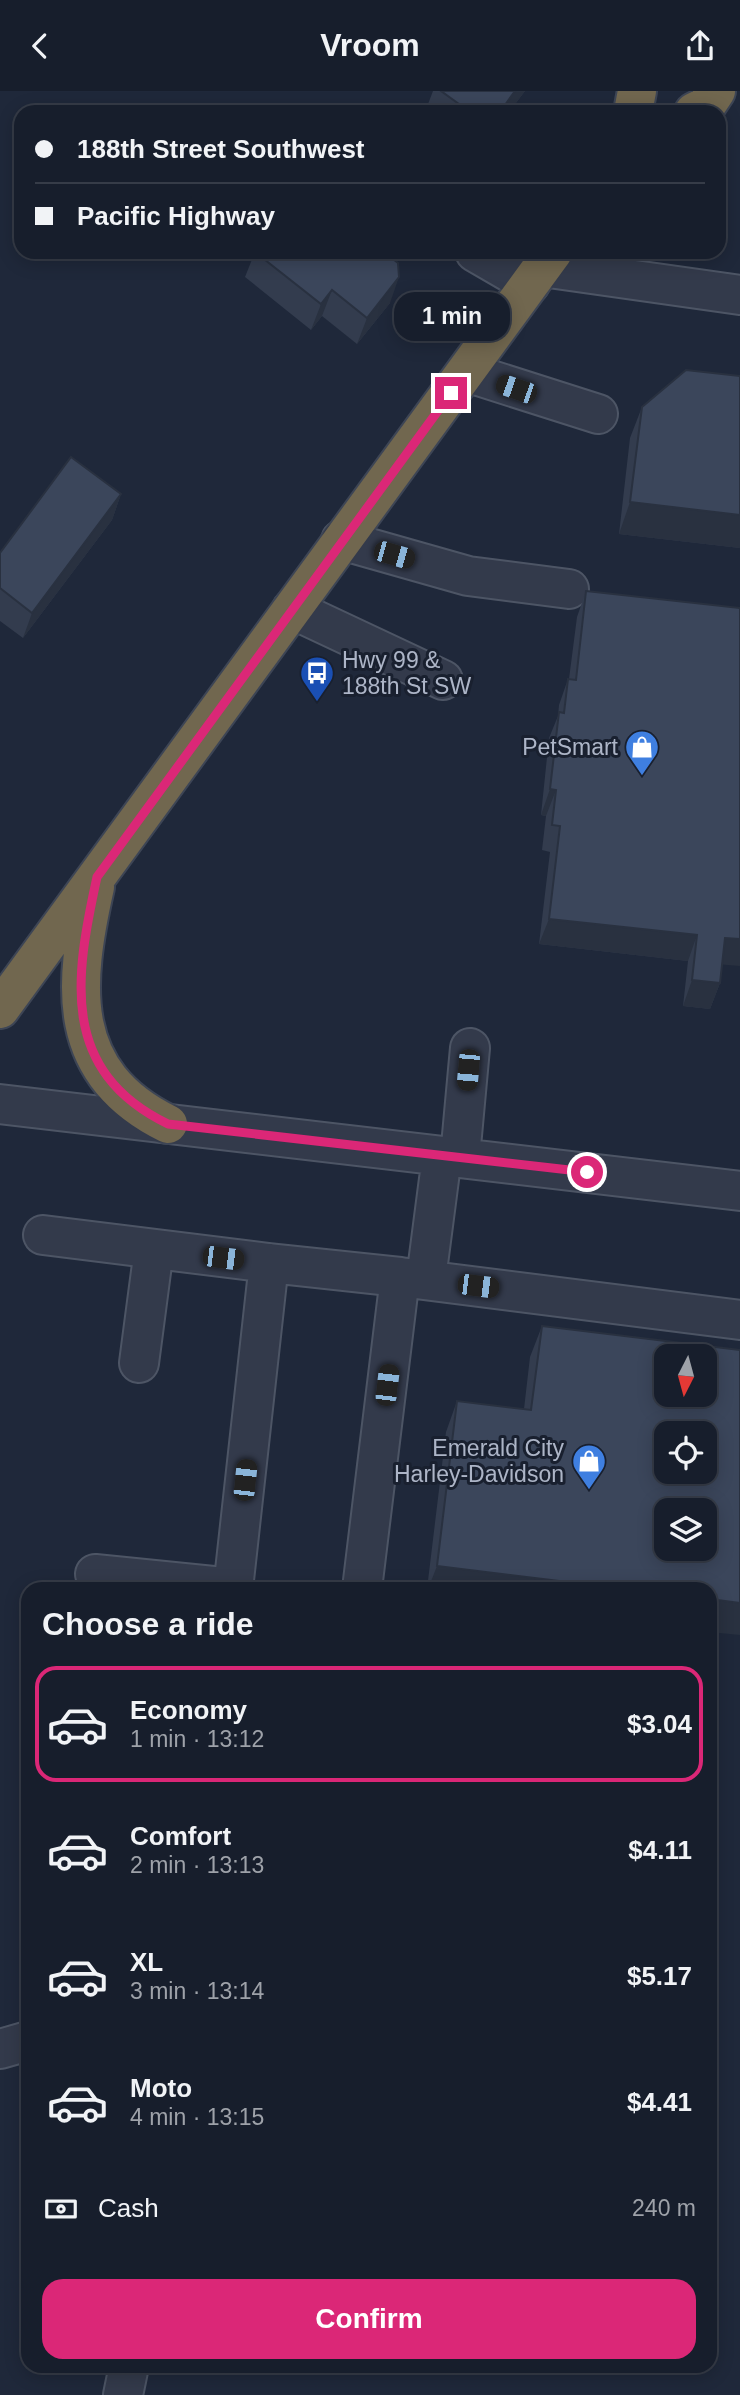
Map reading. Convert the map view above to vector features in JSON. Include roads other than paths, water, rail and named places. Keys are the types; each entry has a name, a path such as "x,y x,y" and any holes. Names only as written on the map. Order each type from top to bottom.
{"highway":[{"path":"0,1009 542,268"},
{"path":"97,877 88,918 81,991 88,1042 96,1062 110,1082 146,1114 168,1124"}],"street":[{"path":"504,259 542,268 740,295"},
{"path":"466,372 598,414"},
{"path":"341,540 468,576 569,589"},
{"path":"292,609 443,680"},
{"path":"363,1582 413,1278 451,1157 470,1048"},
{"path":"0,1104 740,1191"},
{"path":"43,1235 413,1278 740,1320"},
{"path":"139,1363 154,1249"},
{"path":"234,1582 269,1263"},
{"path":"95,1574 169,1582"},
{"path":"0,2049 21,2043"},
{"path":"124,2395 128,2373"}],"place":[{"name":"Hwy 99 & 188th St SW","path":"317,703"},
{"name":"PetSmart","path":"642,777"},
{"name":"Emerald City Harley-Davidson","path":"589,1491"}]}
